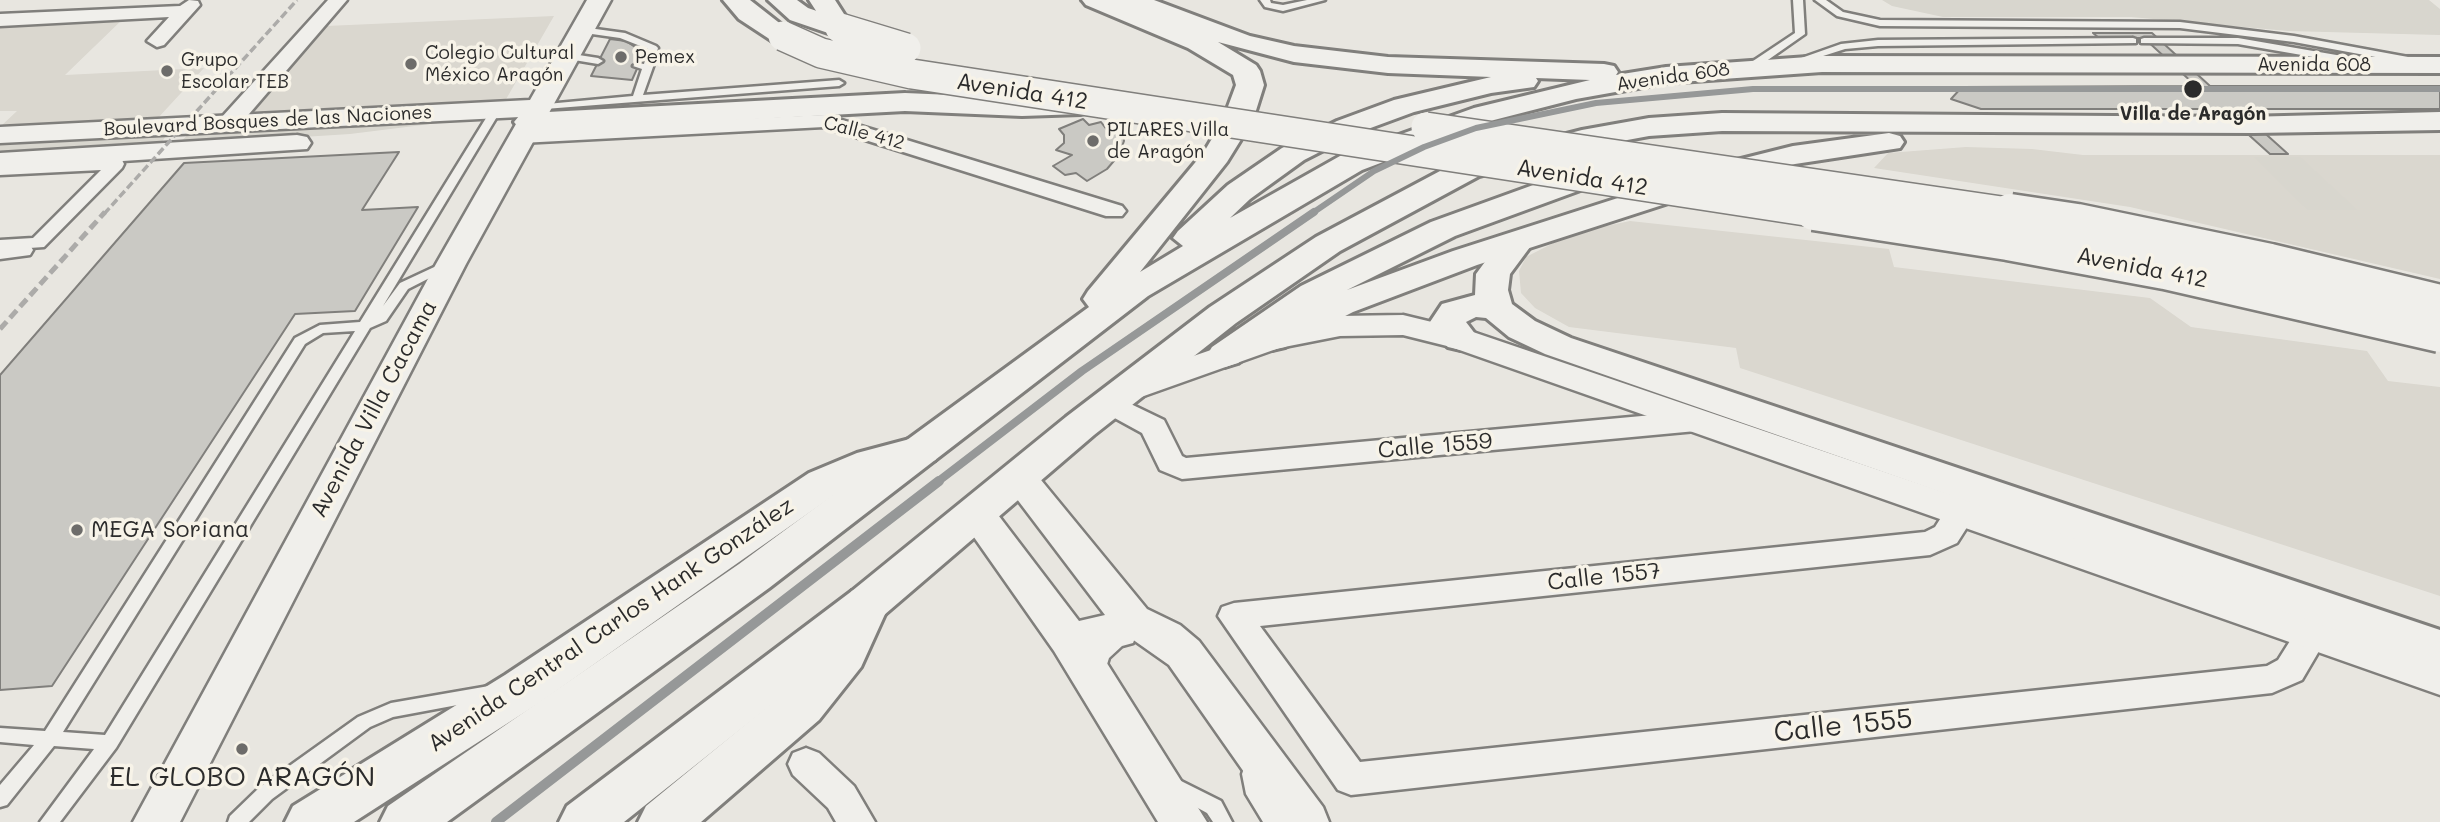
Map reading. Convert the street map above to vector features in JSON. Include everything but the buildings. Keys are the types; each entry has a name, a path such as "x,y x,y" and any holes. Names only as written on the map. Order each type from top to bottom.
{"main road":[{"name":"Avenida 412","path":"736,0 748,13 783,36 821,53 912,74 2008,242 2439,326"},
{"name":"Avenida 412","path":"781,0 799,14 896,46 972,60 2077,222 2270,262 2439,326"},
{"path":"822,0 840,28"},
{"path":"1070,336 1216,156 1238,120 1250,85 1246,71 1219,54 1095,0"},
{"path":"1130,0 1242,42 1294,54 1388,65 1666,75"},
{"name":"Avenida 608","path":"1147,283 1351,163 1415,137 1484,114 1562,94 1666,75 1786,65 2438,65"},
{"path":"529,122 905,102 1022,107 1100,104"},
{"path":"584,822 766,685 1116,398 1223,315 1328,244 1426,189 1468,169 1582,139 1661,126 1776,121 2315,124 2440,121"},
{"path":"1225,355 1313,293 1443,229 1580,177 1689,145 1908,123"},
{"path":"1272,339 1341,304 1465,258 1744,168 1793,155 2051,124"},
{"path":"2315,124 2440,142"},
{"path":"1496,309 1491,290 1493,274 1516,243"},
{"name":"Avenida Central Carlos Hank González","path":"406,822 754,576 1070,336 1147,283"},
{"path":"1461,339 1448,328 1448,322 1455,312 1474,306 1496,309 1522,329 1558,346 2440,648"},
{"name":"Avenida Central Carlos Hank González","path":"311,822 522,689 823,483 871,463 921,450"},
{"path":"664,822 802,706 845,654 868,603"}],"street":[{"path":"229,123 338,0"},
{"name":"Avenida Villa Cacama","path":"156,822 529,122 582,49 598,0"},
{"path":"0,20 190,6"},
{"path":"156,41 190,6"},
{"name":"Boulevard Bosques de las Naciones","path":"0,162 489,120"},
{"name":"Boulevard Bosques de las Naciones","path":"0,135 229,123 489,120 529,122"},
{"name":"Calle 412","path":"529,122 825,121 1114,211"},
{"path":"0,170 116,164 38,243 7,249"},
{"path":"1116,398 1272,339 1340,327 1387,324 1461,339 2440,678"},
{"name":"Calle 1559","path":"1116,398 1154,427 1167,459 1175,467 1189,469 1696,421"},
{"path":"1019,478 1133,620 1165,637 1184,653 1306,822"},
{"path":"976,513 1069,639 1184,822"},
{"name":"Calle 1557","path":"1351,779 1234,616 1930,542 1945,535 1960,513"},
{"path":"1069,639 1111,630 1133,620"},
{"name":"Calle 1555","path":"1351,779 2272,679 2290,670 2312,634"},
{"path":"806,764 841,797 856,822"}],"lane":[{"path":"1265,0 1268,5 1283,8 1320,0"},
{"path":"1751,67 1800,34 1798,0"},
{"path":"1820,0 1840,14 1880,23 2180,25 2281,37 2438,65"},
{"path":"582,49 622,34 653,48 643,66 637,99"},
{"path":"1786,65 1844,46 1878,43 2238,41 2370,65"},
{"path":"529,122 637,99 839,83"},
{"path":"49,822 110,743 489,120"},
{"path":"0,799 48,741 203,490 300,341 320,329 363,326 386,313 404,286 451,264"},
{"path":"1097,686 1097,671 1102,655 1117,640 1142,635 1162,640 1184,653"},
{"path":"237,822 266,793 364,722 391,710 432,701 522,689"},
{"path":"0,736 110,743"},
{"path":"1257,754 1251,774 1255,794 1273,822"},
{"path":"1156,778 1213,807 1223,822"}],"shaded area":[{"path":"1882,0 2429,0 2440,9 2440,35 2288,31 2131,17 1943,17 1892,6"},
{"name":"Colegio Cultural México Aragón","path":"554,16 505,101 253,113 326,26"},
{"name":"Grupo Escolar TEB","path":"125,17 65,75 204,68 158,118 1,126 17,111 0,111 0,26 5,23"},
{"path":"479,118 350,134 177,145 192,131"},
{"path":"170,131 157,148 0,156 0,140"},
{"path":"1966,147 2032,149 2083,155 2440,155 2440,279 2130,207 1874,168 1888,153"},
{"path":"2254,157 2300,157 2357,210 2308,210"},
{"path":"1630,221 1889,249 1894,267 2150,298 2191,327 2367,351 2388,381 2440,387 2440,596 1740,368 1736,348 1569,327 1535,308 1521,293 1519,271 1526,257 1573,233"}],"railway":[{"path":"104,214 297,0"},
{"path":"0,329 105,212"}],"transit line":[{"path":"496,822 1082,371 1374,171 1424,147 1476,128 1596,103 1753,89 2440,89"}],"place":[{"name":"Pemex","path":"621,57"},
{"name":"Colegio Cultural México Aragón","path":"411,64"},
{"name":"Grupo Escolar TEB","path":"167,71"},
{"name":"Villa de Aragón","path":"2193,89"},
{"name":"PILARES Villa de Aragón","path":"1093,141"},
{"name":"MEGA Soriana","path":"77,530"},
{"name":"EL GLOBO ARAGÓN","path":"242,749"}]}
